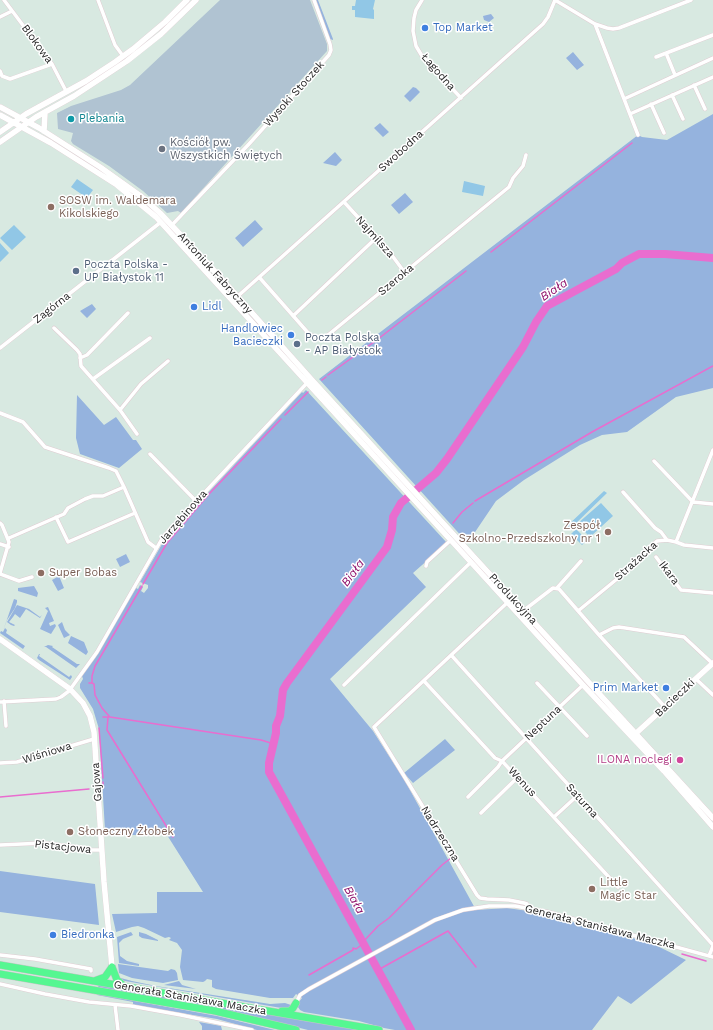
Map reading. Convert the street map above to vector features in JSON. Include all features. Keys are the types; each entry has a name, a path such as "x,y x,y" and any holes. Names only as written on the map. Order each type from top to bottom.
{"highway":[{"name":"Generała Stanisława Maczka","path":"0,965 92,982 379,1030"},
{"path":"92,982 105,977 112,967"},
{"path":"112,967 117,980 125,987"},
{"name":"Generała Stanisława Maczka","path":"0,974 214,1011 296,1030"},
{"path":"272,1012 290,1011 296,1003"},
{"path":"296,1003 296,1010 299,1013 312,1018"},
{"path":"278,1026 285,1030"}],"main road":[{"path":"0,132 20,118 86,81 123,56 164,22 187,0"},
{"path":"0,142 28,122 80,92 127,61 162,34 196,0"},
{"path":"0,107 20,118"},
{"path":"44,131 45,112"},
{"path":"0,115 14,123"},
{"name":"Antoniuk Fabryczny","path":"20,118 44,131 53,140 139,202 161,222 233,302 310,381"},
{"name":"Antoniuk Fabryczny","path":"14,123 53,140 100,168 137,193 160,213 238,296 310,381"},
{"path":"233,302 238,296"},
{"name":"Produkcyjna","path":"310,381 415,497 523,611 585,683"},
{"name":"Produkcyjna","path":"415,497 451,540 508,602 713,818"},
{"name":"Gajowa","path":"0,639 70,689 83,703 92,722 112,967"},
{"name":"Bacieczki","path":"634,736 713,663"},
{"name":"Produkcyjna","path":"634,736 713,827"}],"street":[{"name":"Blokowa","path":"4,0 52,64 66,92"},
{"path":"98,0 115,44 123,56"},
{"name":"Wysoki Stoczek","path":"171,226 249,144 327,57 331,48 314,0"},
{"name":"Łagodna","path":"422,0 416,10 413,22 417,49 461,98"},
{"path":"555,0 595,24 607,28 619,28 691,0"},
{"name":"Swobodna","path":"238,296 543,24 555,0"},
{"path":"0,16 12,11"},
{"path":"595,24 638,135"},
{"path":"656,57 713,35"},
{"path":"666,53 675,76"},
{"path":"624,99 713,58"},
{"path":"0,71 2,76 10,79 52,64"},
{"path":"630,114 713,77"},
{"path":"694,86 705,109"},
{"path":"672,95 683,119"},
{"path":"651,104 664,133"},
{"name":"Szeroka","path":"258,277 310,335 321,338 328,335 510,187 513,178 523,166 526,155"},
{"name":"Najmilsza","path":"344,202 405,273"},
{"name":"Zagórna","path":"0,348 161,222"},
{"path":"293,316 376,238"},
{"path":"80,358 87,355 128,313"},
{"path":"54,328 77,350 80,354 82,366 120,410 137,434"},
{"path":"93,379 150,338"},
{"path":"120,410 141,384 168,361"},
{"name":"Jarzębinowa","path":"70,689 97,652 163,537 310,381"},
{"path":"0,413 24,422 45,447 112,469 118,474 148,542 156,548"},
{"path":"676,542 712,457 713,450"},
{"path":"150,454 196,501"},
{"path":"654,461 693,502 713,504"},
{"path":"9,538 64,514 71,505 84,499 93,496 103,496 124,487"},
{"path":"622,492 655,528 662,532 666,540"},
{"path":"56,517 68,542 135,513"},
{"path":"0,523 9,538 9,546 0,573 19,581 32,577"},
{"path":"426,566 427,562 451,540"},
{"name":"Strażacka","path":"578,611 617,579 657,540 666,540 684,545 713,548"},
{"path":"0,544 9,546"},
{"name":"Ikara","path":"656,557 681,590 713,593"},
{"path":"523,611 550,591 557,588 581,561"},
{"path":"344,685 471,562"},
{"path":"557,588 562,591 599,635 665,707"},
{"path":"424,681 508,602"},
{"path":"599,635 613,628 619,627 684,637 687,638 713,663"},
{"name":"Saturna","path":"452,656 713,946"},
{"path":"696,679 713,694"},
{"name":"Nadrzeczna","path":"424,681 374,728 477,895 480,898 509,900 524,903 527,904 527,908"},
{"name":"Wenus","path":"424,681 495,758 502,761 518,777 618,887"},
{"path":"537,683 587,736"},
{"name":"Neptuna","path":"468,797 498,767 502,761 585,683"},
{"path":"6,726 2,702 58,698 70,689"},
{"name":"Wiśniowa","path":"0,763 17,762 94,739"},
{"path":"481,813 518,777"},
{"path":"554,817 577,796"},
{"name":"Pistacjowa","path":"0,845 44,843 89,850 102,850"},
{"name":"Generała Stanisława Maczka","path":"296,1003 297,998 304,992 435,920 449,915 489,906 501,905 527,908 711,956"},
{"path":"711,956 713,946"},
{"path":"0,955 50,961 92,969 91,971"},
{"path":"0,984 45,994 115,1005 131,1006 181,1015 252,1030"},
{"path":"115,1005 118,1030"}],"shaded area":[{"path":"220,0 310,0 327,44 327,51 181,213 178,211 167,213 143,191 109,166 73,144 71,141 73,133 58,129 57,113 71,106 121,90 130,85"},
{"path":"316,0 318,0 333,40 330,39"},
{"path":"356,0 375,0 373,9 374,19 355,17 355,10 352,10 352,6 355,6"},
{"path":"491,14 494,18 489,22 484,20 483,16"},
{"path":"573,52 584,65 577,70 566,58"},
{"path":"413,87 420,92 410,102 404,96"},
{"path":"713,114 713,388 676,397 627,432 602,435 580,445 524,480 496,501 469,541 465,540 319,379 638,135 642,137 667,140"},
{"path":"380,123 389,132 383,137 374,128"},
{"path":"335,152 342,160 336,166 323,163"},
{"path":"77,179 93,190 87,198 71,187"},
{"path":"464,181 485,186 483,196 462,192"},
{"path":"405,193 413,202 399,214 391,205"},
{"path":"255,220 263,229 243,247 235,238"},
{"path":"14,225 26,237 12,250 0,238"},
{"path":"0,243 9,253 0,262"},
{"path":"92,304 96,309 87,318 80,311"},
{"path":"306,390 447,543 413,573 426,587 330,679 373,731 405,781 476,910 507,908 535,912 651,943 686,960 631,1004 618,996 592,1030 395,1030 359,1021 304,1012 298,1007 298,1003 302,998 296,994 293,998 270,998 216,989 212,987 212,980 207,979 203,982 183,980 180,967 182,950 177,943 169,940 171,938 165,938 138,926 116,932 112,914 157,913 157,892 203,892 167,835 107,835 105,830 99,729 93,709 80,688 80,684 83,679 82,676 95,658 136,588 138,589 140,585 143,587 141,591 144,593 148,588 148,585 140,582 165,539 302,392 303,393"},
{"path":"77,395 104,425 116,417 133,440 136,440 142,449 119,468 80,454 76,438"},
{"path":"604,491 607,493 569,530 566,527"},
{"path":"601,503 613,516 590,537 577,524"},
{"path":"576,529 587,540 582,545 571,534"},
{"path":"126,554 130,562 120,567 116,559"},
{"path":"59,576 64,588 58,591 52,580"},
{"path":"34,586 38,593 37,597 18,591 18,588"},
{"path":"14,599 17,600 15,608 7,620 3,631"},
{"path":"17,605 29,609 40,617 42,615 40,618 26,609 20,618 15,614 9,622 15,625 11,625 7,622"},
{"path":"48,607 54,621 49,623 50,626 55,624 56,626 51,634 40,629 48,611 45,608"},
{"path":"62,622 65,630 70,635 64,638 58,625"},
{"path":"5,628 7,630 6,633 25,646 23,649 0,633 1,631 3,632"},
{"path":"71,636 84,642 88,652 86,655 68,643"},
{"path":"48,645 53,646 52,647 77,664 80,664 76,668 44,647"},
{"path":"39,654 39,656 69,677 71,675 72,677 70,680 39,660 37,658"},
{"path":"445,739 455,750 413,783 404,773"},
{"path":"0,871 95,884 99,925 0,912"},
{"path":"131,932 133,935 123,939 119,943 120,956 127,961 139,964 139,966 119,963 117,937"},
{"path":"139,932 158,941 142,938 139,936"},
{"path":"118,964 168,971 171,969 175,970 178,980 163,983 132,978 119,973"},
{"path":"117,977 156,986 270,1004 285,1003 291,1005 287,1009 125,981"},
{"path":"179,981 182,985 196,989 164,985"},
{"path":"99,985 362,1030 308,1030 231,1011 98,987"},
{"path":"97,994 217,1016 275,1030 257,1030 217,1019 133,1005 133,1002"},
{"path":"199,1022 221,1026 222,1030 202,1030 202,1026"}],"waterway":[{"path":"491,252 632,143"},
{"name":"Biała","path":"411,1030 269,772 269,763 276,733 276,726 280,716 283,690 387,547 392,530 393,517 401,503 436,473 447,459 523,347 536,322 547,306 616,269 622,263 639,254 665,254 713,258"},
{"path":"328,375 378,339 466,271"},
{"path":"475,501 592,432 713,366"},
{"path":"322,380 326,377"},
{"path":"285,415 308,392"},
{"path":"143,584 167,543 209,494 281,419"},
{"path":"453,523 462,512 473,503"},
{"path":"92,683 92,676 95,666 142,586"},
{"path":"89,683 94,684 95,695 102,708 109,716"},
{"path":"103,717 261,740 274,744"},
{"path":"108,717 107,730 173,837"},
{"path":"99,728 103,778"},
{"path":"103,782 103,788"},
{"path":"0,797 89,789"},
{"path":"363,942 378,926 389,918 442,865 451,858"},
{"path":"378,970 448,931 476,967"},
{"path":"309,975 353,950 353,948 356,949 364,943"},
{"path":"682,954 706,961"}],"place":[{"name":"Top Market","path":"425,28"},
{"name":"Plebania","path":"71,119"},
{"name":"Kościół pw. Wszystkich Świętych","path":"162,149"},
{"name":"SOSW im. Waldemara Kikolskiego","path":"51,207"},
{"name":"Poczta Polska - UP Białystok 11","path":"76,271"},
{"name":"Lidl","path":"194,307"},
{"name":"Handlowiec Bacieczki","path":"291,335"},
{"name":"Poczta Polska - AP Białystok","path":"297,344"},
{"name":"Zespół Szkolno-Przedszkolny nr 1","path":"608,532"},
{"name":"Super Bobas","path":"41,573"},
{"name":"Prim Market","path":"666,688"},
{"name":"ILONA noclegi","path":"680,760"},
{"name":"Słoneczny Żłobek","path":"70,832"},
{"name":"Little Magic Star","path":"592,889"},
{"name":"Biedronka","path":"53,935"}]}
